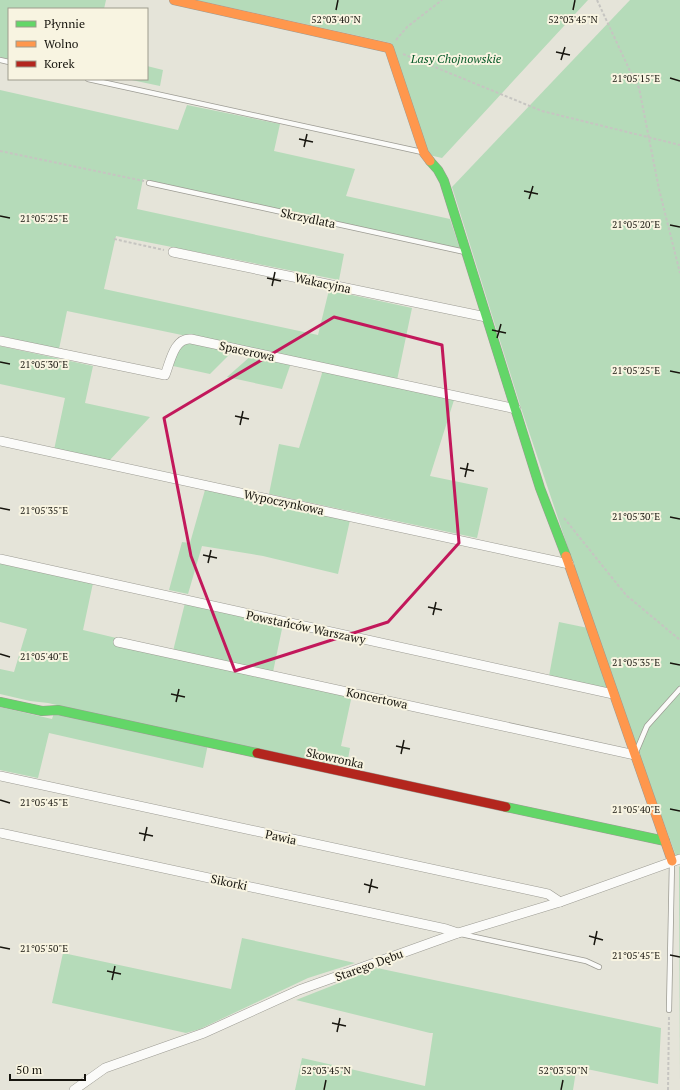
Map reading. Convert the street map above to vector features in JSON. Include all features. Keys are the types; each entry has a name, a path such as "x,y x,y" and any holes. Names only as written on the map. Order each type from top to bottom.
{"street":[{"path":"174,0 388,48 424,153 438,170 444,181 540,488 665,842 676,860"},
{"name":"Wakacyjna","path":"173,252 486,317"},
{"name":"Spacerowa","path":"0,341 165,375 178,344 184,339 191,339 516,409"},
{"name":"Wypoczynkowa","path":"0,441 568,564"},
{"name":"Powstańców Warszawy","path":"0,559 612,694"},
{"name":"Koncertowa","path":"118,642 635,755"},
{"name":"Skowronka","path":"0,702 42,711 58,710 665,842"},
{"name":"Pawia","path":"0,776 548,894 560,902"},
{"name":"Sikorki","path":"0,833 438,927 458,933"},
{"name":"Starego Dębu","path":"74,1090 105,1068 204,1033 299,990 458,933 560,902 676,860"}],"lane":[{"path":"93,80 424,153"},
{"name":"Skrzydlata","path":"149,183 466,253"},
{"path":"635,755 647,726 680,689"},
{"path":"669,1010 676,860"},
{"path":"458,933 586,961 599,966"}],"path":[{"path":"388,48 407,27 442,0"},
{"path":"597,0 639,88 659,189 680,272"},
{"path":"403,54 542,110 680,145"},
{"path":"0,151 149,183"},
{"path":"114,239 173,252"},
{"path":"564,518 626,595 680,640"},
{"path":"668,1090 669,1010"}],"highlighted area":[{"path":"334,317 442,345 459,543 388,622 235,671 191,556 164,418"}],"green space":[{"path":"0,0 106,0 104,8 8,8 8,59 0,57"},
{"name":"Lasy Chojnowskie","path":"196,0 588,0 442,158 429,155 391,43"},
{"path":"630,0 680,0 680,855 676,856 615,688 521,408 452,187"},
{"path":"148,66 163,70 160,86 132,80 148,80"},
{"path":"0,90 178,130 187,105 280,124 274,151 355,169 346,196 450,219 460,249 143,179 137,209 344,254 339,280 116,236 104,289 318,335 329,290 412,308 397,380 67,311 59,349 0,336"},
{"path":"189,341 233,351 210,374 173,366 179,346"},
{"path":"0,346 93,366 85,403 150,417 108,462 54,450 65,398 0,384"},
{"path":"252,355 291,363 282,389 227,377"},
{"path":"323,370 356,379 454,400 430,476 488,488 477,538 269,494 279,444 299,448"},
{"path":"205,490 350,520 338,574 263,556 202,546 188,594 169,590 182,542 190,543"},
{"path":"0,562 93,583 83,630 352,695 341,746 350,748 346,770 48,703 30,701 0,694 0,669 14,672 27,629 0,622"},
{"path":"185,603 283,624 273,672 173,651"},
{"path":"559,622 588,628 609,690 549,676"},
{"path":"0,707 52,719 54,713 208,744 203,768 49,733 38,778 0,770"},
{"path":"680,866 680,1084 679,867"},
{"path":"242,938 355,963 308,978 200,1029 186,1033 52,1003 63,953 231,989"},
{"path":"377,968 661,1028 658,1084 582,1068 576,1071 573,1090 295,1090 302,1058 425,1086 433,1033 296,1000"}],"traffic: fast":[{"path":"430,161 438,170 444,181 540,488 566,556"},
{"path":"0,702 42,711 58,710 257,753"},
{"path":"506,807 665,841"}],"traffic: slow":[{"path":"174,0 389,48 424,153 430,161"},
{"path":"566,556 672,861"}],"traffic: jam":[{"path":"257,753 506,807"}]}
